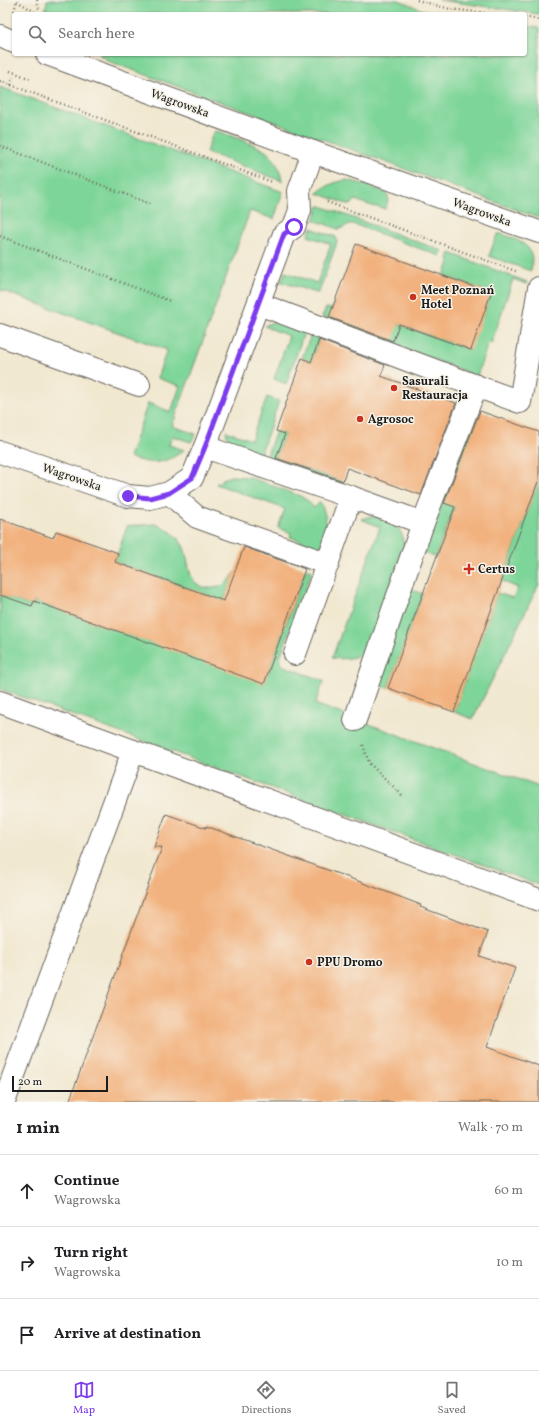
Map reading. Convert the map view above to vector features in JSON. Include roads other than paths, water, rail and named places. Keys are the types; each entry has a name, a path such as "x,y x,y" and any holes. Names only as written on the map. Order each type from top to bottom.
{"street":[{"path":"0,36 12,41"},
{"name":"Wagrowska","path":"53,56 313,152 539,232"},
{"name":"Wagrowska","path":"0,452 128,496 150,498 169,493 192,478 259,304 284,234 294,227 300,210 299,191 313,152"},
{"path":"259,304 520,402 532,281"},
{"path":"0,335 139,385"},
{"path":"355,720 423,523 476,386"},
{"path":"205,447 423,523"},
{"path":"169,493 197,517 328,564"},
{"path":"295,654 351,497"},
{"path":"0,702 539,900"},
{"path":"4,1102 133,751"}],"place":[{"name":"Meet Poznań Hotel","path":"413,297"},
{"name":"Sasurali Restauracja","path":"394,388"},
{"name":"Agrosoc","path":"360,419"},
{"name":"Certus","path":"469,569"},
{"name":"PPU Dromo","path":"309,962"}]}
